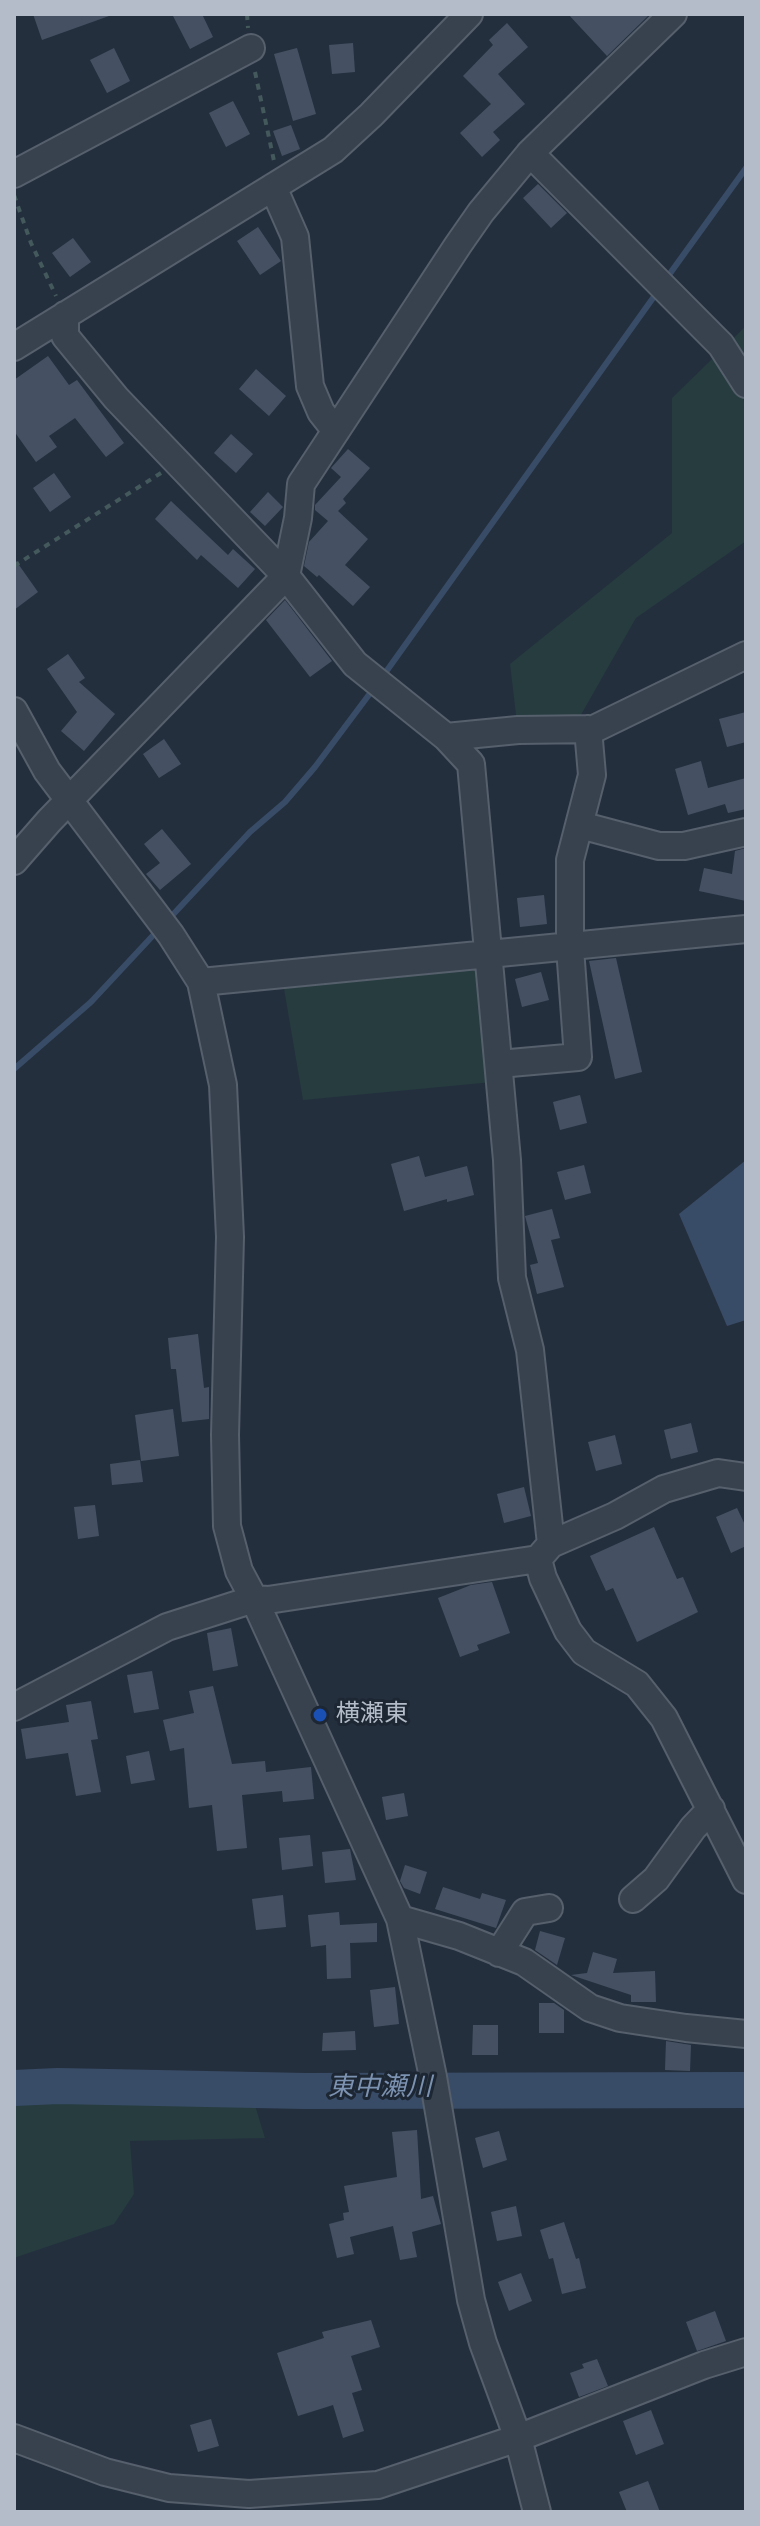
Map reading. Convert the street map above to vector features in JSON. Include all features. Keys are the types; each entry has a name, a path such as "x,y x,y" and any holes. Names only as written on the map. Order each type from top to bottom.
{"street":[{"path":"14,347 333,150 469,14"},
{"path":"14,861 286,576 298,518 301,484 458,245 530,153 673,14"},
{"path":"14,174 251,48"},
{"path":"530,153 674,302 721,345 746,384"},
{"path":"273,187 295,237 310,386 321,412 336,431"},
{"path":"65,315 65,336 116,398 286,576 355,664 446,737 471,764 499,1064 512,1278 530,1350 544,1552 543,1578 568,1631 584,1652 637,1684 664,1718 746,1880"},
{"path":"446,737 518,730 588,729 628,714 746,655"},
{"path":"14,711 47,771 171,935 201,982 224,1100 230,1237 225,1435 227,1526 239,1571 400,1919 435,2088 471,2300 483,2343 518,2438 537,2512"},
{"path":"499,1064 578,1057 570,948 570,860 592,775 588,729"},
{"path":"580,825 659,846 684,846 746,832"},
{"path":"201,982 746,929"},
{"path":"14,1707 167,1627 254,1599 268,1600 544,1552 664,1489 718,1473 746,1477"},
{"path":"633,1899 656,1879 693,1828 711,1809"},
{"path":"499,1953 525,1912 549,1908"},
{"path":"400,1919 459,1936 524,1962 590,2008 620,2018 746,2034"},
{"path":"14,2438 118,2476 169,2488 249,2494 378,2485 518,2438 704,2365 746,2352"}],"path":[{"path":"251,48 278,177 273,187"},
{"path":"14,195 31,243 65,315"},
{"path":"14,566 177,463"}],"green space":[{"path":"746,326 746,359 740,364 746,422 746,541 636,618 578,720 517,723 510,664 672,533 672,398"},
{"path":"472,963 482,970 493,1082 303,1100 282,977"},
{"path":"14,2074 246,2076 265,2138 130,2141 134,2194 114,2224 14,2258"}],"water":[{"path":"746,1160 746,1320 727,1326 679,1214"}],"building":[{"path":"33,14 109,14 109,16 42,40"},
{"path":"172,14 202,14 213,37 190,49"},
{"path":"568,14 650,14 607,56"},
{"path":"507,23 528,47 498,74 525,104 493,132 500,140 482,157 460,133 491,104 463,76 493,45 489,40"},
{"path":"353,43 355,72 332,74 329,45"},
{"path":"114,48 130,81 107,93 90,60"},
{"path":"297,48 316,114 293,121 274,54"},
{"path":"233,101 250,134 226,147 209,113"},
{"path":"291,125 300,149 282,156 273,131"},
{"path":"538,184 567,213 551,228 523,198"},
{"path":"258,227 281,261 260,275 237,241"},
{"path":"73,238 91,262 70,277 52,253"},
{"path":"48,356 69,385 77,380 124,443 106,457 75,418 49,436 57,447 36,462 14,431 14,380"},
{"path":"256,369 286,396 269,416 239,389"},
{"path":"231,434 253,454 236,473 214,453"},
{"path":"348,449 370,468 343,499 346,503 338,511 368,539 345,565 370,587 353,606 319,575 317,577 304,566 309,542 328,521 315,510 315,505 341,477 331,468"},
{"path":"54,473 71,497 50,512 33,488"},
{"path":"268,492 283,507 265,526 250,512"},
{"path":"171,501 228,555 233,549 255,569 238,588 201,555 197,560 155,519"},
{"path":"14,558 38,592 14,610"},
{"path":"285,600 332,661 310,677 266,620"},
{"path":"68,654 85,678 79,682 115,714 84,751 61,731 77,712 47,669"},
{"path":"746,712 746,742 727,747 719,719"},
{"path":"164,739 181,764 159,778 143,754"},
{"path":"701,761 708,788 746,778 746,809 728,813 725,804 688,815 675,769"},
{"path":"162,829 191,864 160,890 146,874 160,863 144,844"},
{"path":"746,848 746,901 699,891 704,868 732,874 735,851"},
{"path":"544,895 547,924 520,927 517,898"},
{"path":"616,958 642,1072 615,1079 589,961"},
{"path":"541,972 549,1000 522,1007 515,979"},
{"path":"580,1095 587,1123 560,1130 553,1102"},
{"path":"419,1156 425,1177 467,1166 474,1195 404,1211 391,1164"},
{"path":"584,1165 591,1193 565,1200 557,1172"},
{"path":"552,1209 560,1238 551,1240 564,1287 537,1294 530,1265 538,1263 525,1216"},
{"path":"198,1334 204,1388 209,1387 209,1419 182,1422 176,1369 171,1369 168,1338"},
{"path":"173,1409 179,1456 141,1461 135,1415"},
{"path":"691,1423 698,1452 671,1459 664,1430"},
{"path":"615,1435 622,1464 596,1471 588,1442"},
{"path":"140,1460 143,1482 112,1485 110,1464"},
{"path":"524,1487 531,1516 504,1523 497,1494"},
{"path":"95,1505 99,1536 78,1539 74,1507"},
{"path":"737,1508 746,1527 746,1546 731,1553 716,1517"},
{"path":"654,1527 677,1579 683,1577 698,1612 637,1642 613,1588 606,1591 590,1556"},
{"path":"492,1582 510,1633 477,1645 479,1650 460,1657 438,1598 471,1585"},
{"path":"231,1628 238,1666 213,1671 207,1633"},
{"path":"152,1671 159,1709 134,1713 127,1675"},
{"path":"213,1686 232,1764 265,1761 266,1772 311,1767 314,1799 283,1802 282,1791 242,1795 247,1848 217,1851 212,1805 189,1808 184,1748 170,1751 163,1720 194,1713 189,1691"},
{"path":"91,1701 98,1739 91,1740 101,1792 76,1796 68,1753 26,1759 21,1729 69,1722 66,1705"},
{"path":"149,1751 155,1780 131,1784 126,1756"},
{"path":"404,1793 408,1816 386,1820 382,1797"},
{"path":"310,1835 313,1866 282,1870 279,1838"},
{"path":"350,1849 356,1880 325,1883 322,1852"},
{"path":"405,1865 427,1872 420,1894 404,1888 400,1881"},
{"path":"443,1887 480,1899 482,1893 506,1900 496,1928 435,1909"},
{"path":"283,1895 286,1927 256,1930 252,1899"},
{"path":"339,1912 340,1925 377,1923 377,1942 350,1943 351,1978 327,1979 326,1945 311,1947 308,1915"},
{"path":"540,1931 565,1938 557,1965 535,1950"},
{"path":"593,1952 617,1959 613,1973 655,1971 656,2002 631,2002 631,1995 571,1975 587,1973"},
{"path":"395,1987 399,2024 374,2027 370,1990"},
{"path":"539,2003 554,2003 564,2010 564,2033 539,2033"},
{"path":"473,2025 498,2025 498,2055 472,2055"},
{"path":"355,2031 356,2050 322,2051 323,2033"},
{"path":"666,2041 691,2045 690,2071 665,2070"},
{"path":"417,2130 421,2199 433,2196 441,2224 412,2232 417,2257 400,2260 393,2226 350,2237 354,2254 337,2258 329,2224 344,2220 343,2213 349,2212 344,2186 397,2177 392,2132"},
{"path":"499,2131 507,2160 483,2168 475,2138"},
{"path":"516,2206 522,2236 497,2241 491,2212"},
{"path":"564,2222 576,2259 579,2258 586,2288 562,2294 553,2258 549,2259 540,2230"},
{"path":"521,2273 532,2301 509,2311 498,2282"},
{"path":"715,2311 726,2341 697,2351 686,2322"},
{"path":"371,2320 380,2347 351,2356 362,2390 352,2393 364,2431 343,2438 333,2405 298,2416 277,2353 324,2338 322,2332"},
{"path":"597,2359 608,2386 579,2397 570,2373 584,2368 582,2364"},
{"path":"651,2410 664,2444 636,2455 623,2421"},
{"path":"211,2419 219,2446 198,2452 190,2425"},
{"path":"648,2481 660,2512 627,2512 619,2492"}],"waterway":[{"path":"666,279 746,168"},
{"path":"383,676 658,291"},
{"path":"167,921 250,832 285,802 374,688"},
{"path":"14,1069 91,1002 159,929"},
{"name":"東中瀬川","path":"14,2088 746,2090"}],"place":[{"name":"横瀬東","path":"320,1715"}]}
